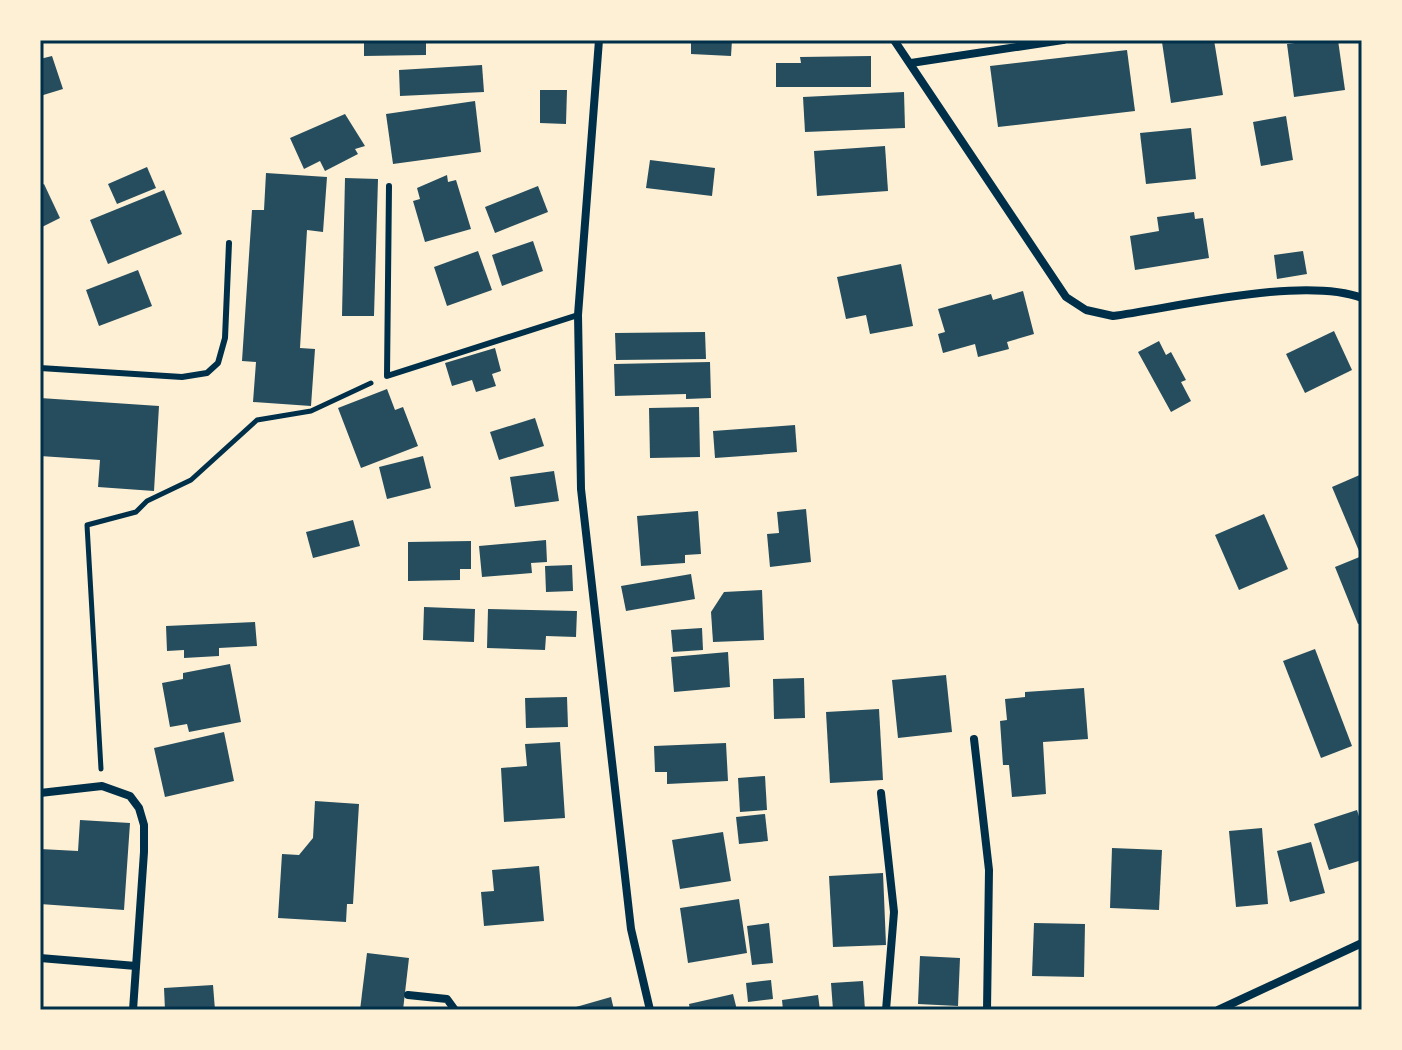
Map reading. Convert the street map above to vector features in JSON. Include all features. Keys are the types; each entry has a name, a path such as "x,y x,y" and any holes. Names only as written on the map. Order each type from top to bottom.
{"street":[{"path":"599,40 578,315 581,489 631,929 650,1010"},
{"path":"894,40 1066,297 1086,310 1113,316 1307,288 1347,292 1362,298"},
{"path":"911,63 1063,40"},
{"path":"974,739 989,870 991,941 987,1010"},
{"path":"40,793 102,786 130,796 139,808 144,825 133,1010"},
{"path":"881,793 894,912 886,1010"},
{"path":"1218,1010 1362,943"},
{"path":"40,958 136,966"},
{"path":"408,995 447,999 455,1010"}],"lane":[{"path":"389,186 387,376 578,315"},
{"path":"40,368 182,377 207,373 218,363 225,338 229,243"}],"path":[{"path":"102,786 87,525 136,512 147,501 191,480 257,420 311,411 387,376"}],"building":[{"path":"364,40 426,40 426,55 364,56"},
{"path":"691,40 732,40 731,56 691,54"},
{"path":"757,40 815,40 815,43 757,43"},
{"path":"1214,40 1223,95 1171,103 1162,42"},
{"path":"1338,40 1345,90 1294,97 1287,44"},
{"path":"1127,50 1135,111 998,127 990,66"},
{"path":"52,56 63,89 40,96 40,59"},
{"path":"871,56 871,87 776,87 776,63 801,63 800,57"},
{"path":"482,65 484,92 400,96 399,70"},
{"path":"540,90 567,90 566,124 540,123"},
{"path":"904,92 905,128 805,132 803,97"},
{"path":"475,101 481,152 393,164 386,114"},
{"path":"345,114 365,146 355,149 358,154 325,171 320,161 304,169 290,138"},
{"path":"1286,116 1293,160 1261,166 1253,122"},
{"path":"1191,128 1196,179 1146,184 1140,133"},
{"path":"885,146 888,191 817,196 814,151"},
{"path":"650,160 715,168 712,196 646,188"},
{"path":"147,167 156,188 117,204 108,184"},
{"path":"266,173 327,177 323,232 307,230 300,348 315,349 311,406 253,402 256,362 242,361 252,210 264,210"},
{"path":"447,175 448,182 456,180 471,229 425,242 413,201 420,199 417,188"},
{"path":"345,178 378,179 374,316 342,316"},
{"path":"44,184 60,218 40,228 40,186"},
{"path":"538,186 548,212 495,233 485,207"},
{"path":"164,190 182,234 108,264 90,220"},
{"path":"1194,212 1195,219 1203,218 1209,258 1135,270 1130,236 1159,231 1157,217"},
{"path":"533,241 543,271 502,286 492,255"},
{"path":"478,251 492,290 447,306 434,267"},
{"path":"1303,251 1307,274 1277,279 1274,255"},
{"path":"901,264 913,326 870,334 866,315 846,319 837,277"},
{"path":"138,270 152,306 99,326 86,290"},
{"path":"1023,291 1034,334 1007,342 1009,349 978,357 975,344 943,353 938,334 945,332 938,309 991,294 993,300"},
{"path":"1334,331 1352,370 1305,393 1286,354"},
{"path":"705,332 706,359 616,360 615,333"},
{"path":"1159,341 1166,355 1171,352 1186,380 1181,382 1191,401 1171,412 1138,352"},
{"path":"495,348 501,371 492,374 496,386 476,392 472,380 452,386 445,363"},
{"path":"710,362 711,398 686,399 686,394 615,396 614,364"},
{"path":"387,389 395,410 403,407 418,446 361,468 338,408"},
{"path":"40,398 159,406 154,491 98,487 100,460 40,456"},
{"path":"699,407 700,457 650,458 649,408"},
{"path":"535,418 544,446 499,460 490,432"},
{"path":"795,425 797,452 715,458 713,431"},
{"path":"423,456 431,488 387,499 379,467"},
{"path":"554,471 559,501 515,507 510,477"},
{"path":"1362,474 1362,549 1359,551 1332,487"},
{"path":"806,509 811,562 770,567 767,534 779,533 777,512"},
{"path":"698,511 701,554 685,555 685,563 641,566 637,516"},
{"path":"1264,514 1288,569 1239,590 1215,535"},
{"path":"353,520 360,546 313,558 306,532"},
{"path":"546,540 547,562 531,563 532,573 482,577 479,546"},
{"path":"471,541 471,569 460,569 460,580 408,581 408,542"},
{"path":"1362,556 1362,623 1358,624 1335,567"},
{"path":"572,565 573,591 546,592 545,566"},
{"path":"691,574 695,599 626,611 621,586"},
{"path":"762,590 764,640 713,642 711,612 724,592"},
{"path":"424,607 475,609 474,642 423,640"},
{"path":"488,609 577,611 576,637 546,636 545,650 487,648"},
{"path":"255,622 257,646 219,648 219,656 184,658 184,650 167,651 166,626"},
{"path":"702,628 703,650 673,652 671,630"},
{"path":"1315,649 1352,746 1321,758 1283,661"},
{"path":"728,652 730,687 674,692 671,657"},
{"path":"230,664 241,722 189,732 187,724 170,727 162,683 183,679 183,673"},
{"path":"946,675 952,732 898,738 892,680"},
{"path":"804,678 805,718 774,719 773,679"},
{"path":"1084,688 1088,739 1043,742 1046,794 1012,797 1009,765 1003,765 1000,721 1007,720 1005,699 1025,697 1025,692"},
{"path":"567,697 568,727 526,728 525,698"},
{"path":"879,709 883,780 830,783 826,712"},
{"path":"224,732 234,781 165,797 154,748"},
{"path":"560,742 565,818 504,822 501,768 527,766 525,744"},
{"path":"726,743 728,781 667,784 667,772 655,772 654,746"},
{"path":"765,776 767,810 740,812 738,778"},
{"path":"315,801 359,804 353,904 347,904 346,922 278,918 282,854 299,855 313,838"},
{"path":"1357,810 1362,826 1362,860 1329,870 1314,824"},
{"path":"765,814 768,841 739,844 736,817"},
{"path":"80,820 130,823 124,910 40,904 40,849 78,851"},
{"path":"1262,828 1268,904 1236,907 1229,831"},
{"path":"723,832 731,881 680,889 672,840"},
{"path":"1311,842 1325,893 1290,902 1277,851"},
{"path":"1112,848 1162,850 1159,910 1110,908"},
{"path":"539,866 544,921 484,926 481,892 494,891 492,870"},
{"path":"883,873 886,945 833,947 829,876"},
{"path":"739,899 747,953 688,963 680,908"},
{"path":"769,923 773,963 752,965 747,926"},
{"path":"1034,923 1085,924 1084,977 1032,976"},
{"path":"367,953 409,958 403,1010 360,1010"},
{"path":"920,956 960,958 958,1006 918,1004"},
{"path":"771,980 773,999 748,1002 746,983"},
{"path":"863,981 865,1010 833,1010 831,983"},
{"path":"213,985 215,1010 165,1010 164,988"},
{"path":"733,994 737,1010 690,1010 689,1004"},
{"path":"818,995 820,1010 783,1010 782,1000"},
{"path":"611,997 614,1010 569,1010 569,1009"}]}
